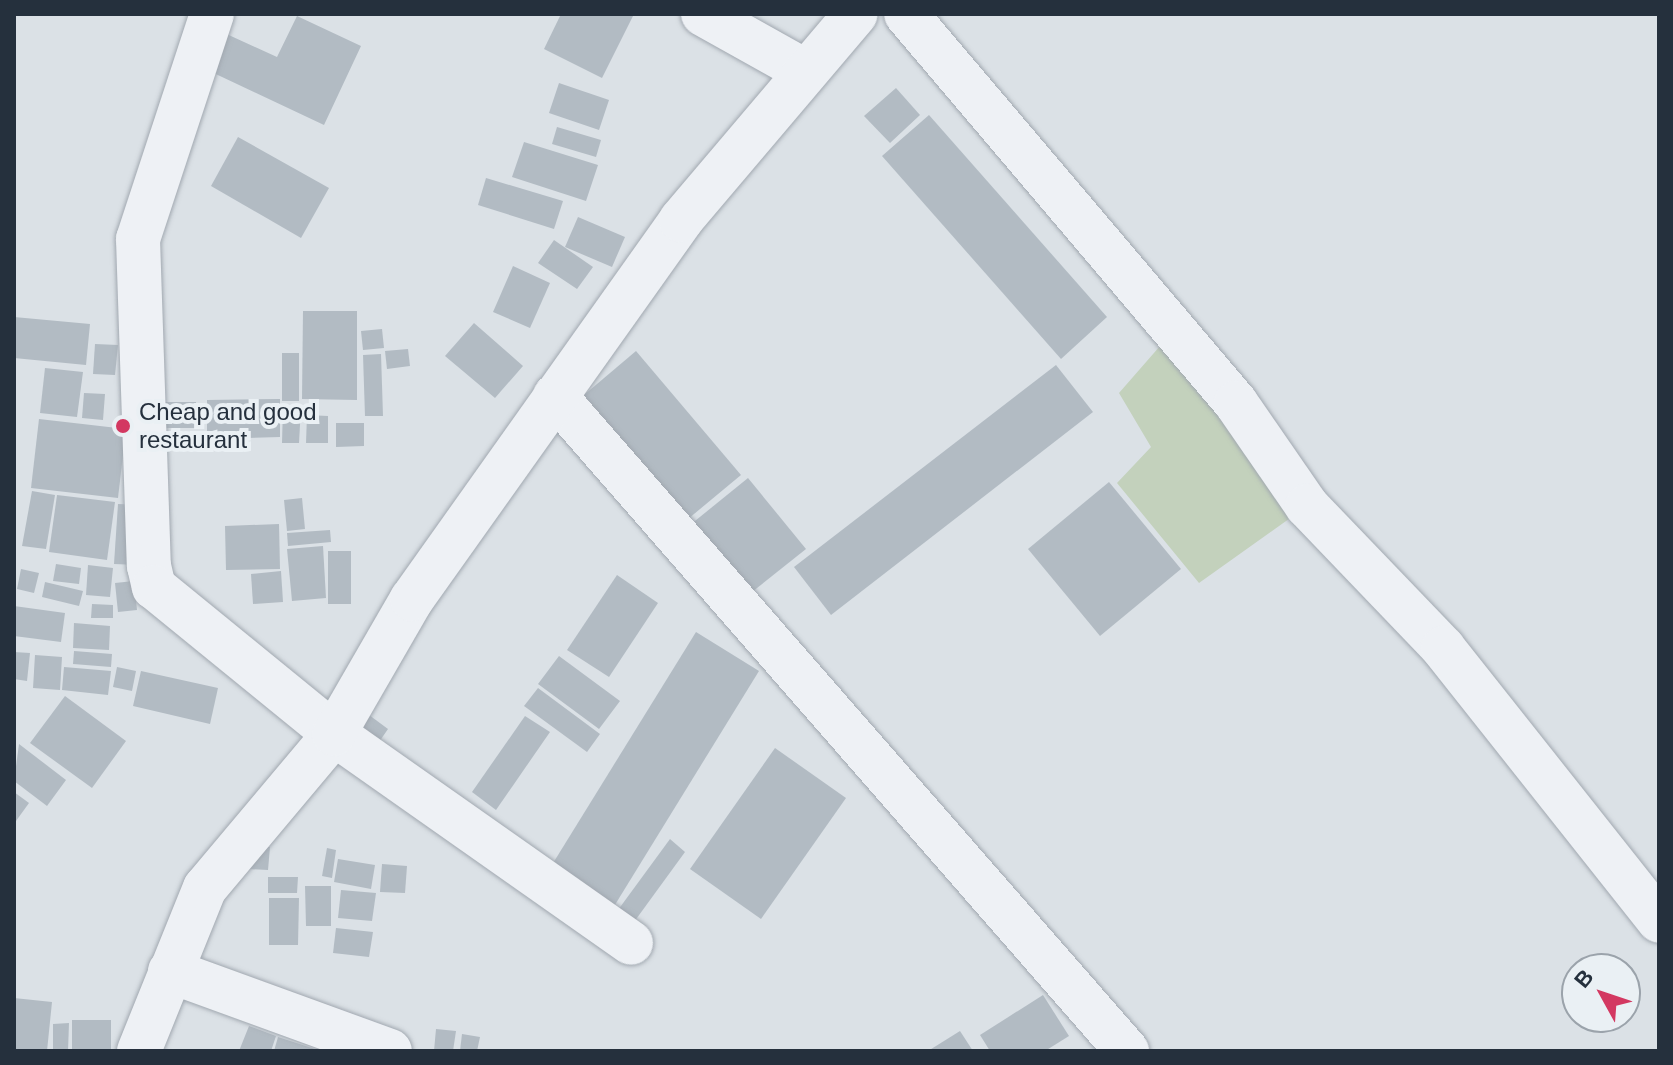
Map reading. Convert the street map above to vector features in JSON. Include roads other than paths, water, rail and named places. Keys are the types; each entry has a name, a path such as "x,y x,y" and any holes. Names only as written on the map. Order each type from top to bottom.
{"street":[{"path":"212,14 138,239 149,566 154,587 334,734 631,943"},
{"path":"703,14 803,70"},
{"path":"139,1051 205,888 334,734 412,599 681,220 803,70 856,14"},
{"path":"906,14 1236,403 1307,506 1443,648 1659,921"},
{"path":"555,396 1127,1051"},
{"path":"170,971 390,1051"}],"place":[{"name":"Cheap and good restaurant","path":"123,426"}]}
